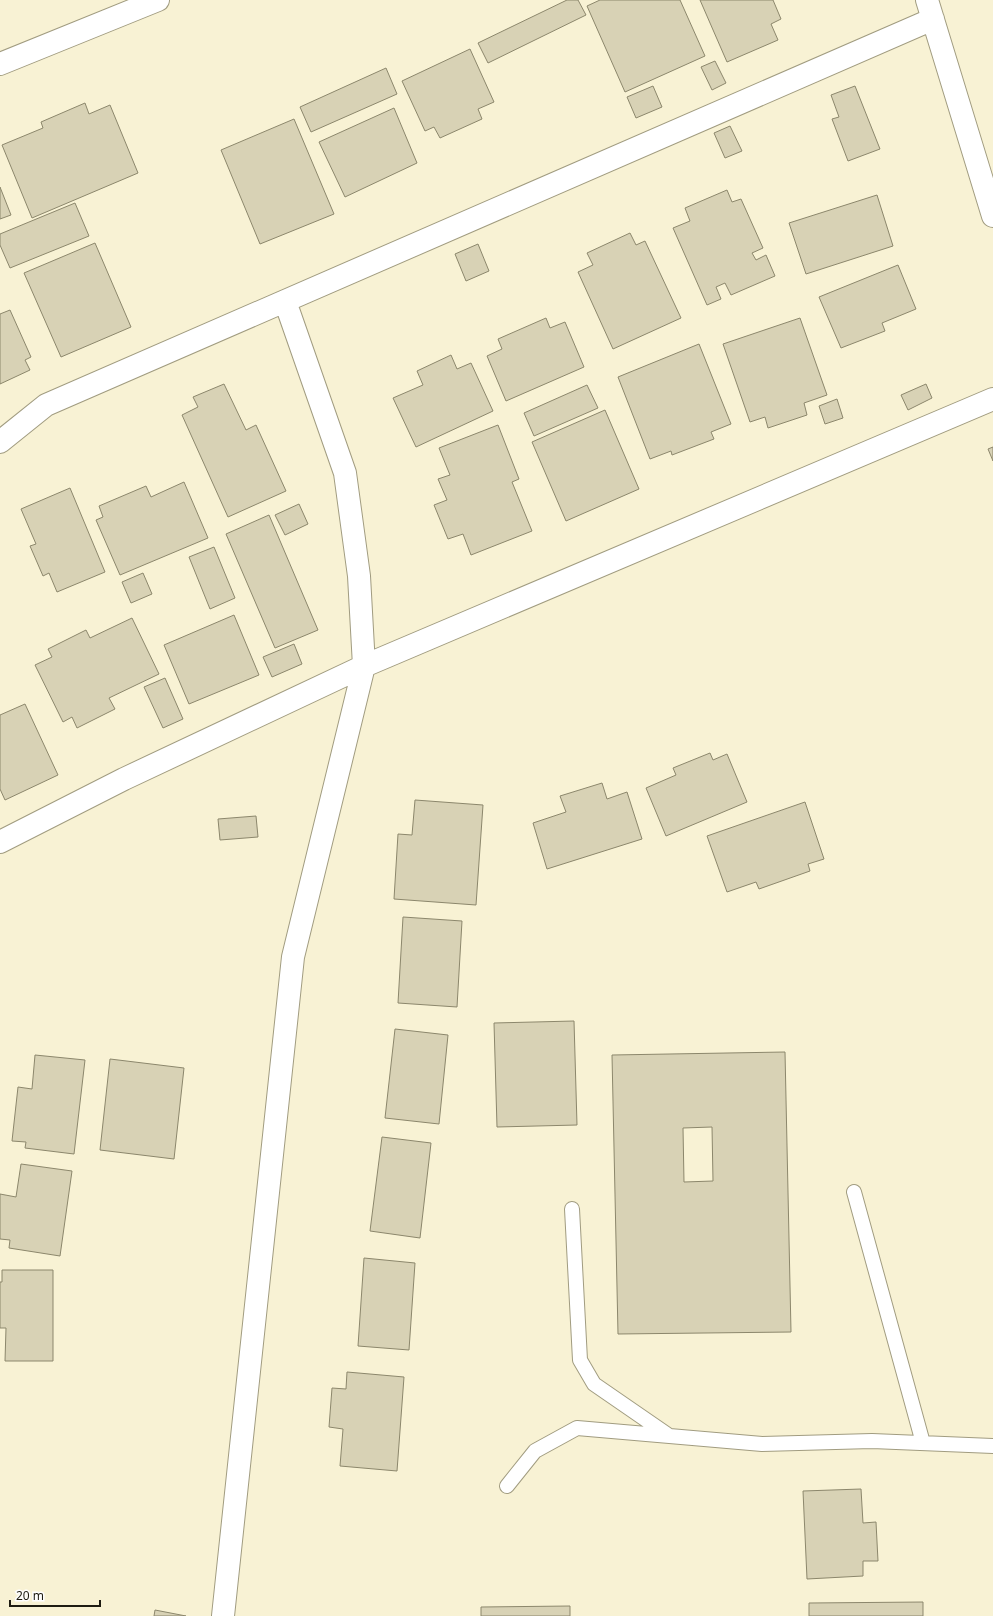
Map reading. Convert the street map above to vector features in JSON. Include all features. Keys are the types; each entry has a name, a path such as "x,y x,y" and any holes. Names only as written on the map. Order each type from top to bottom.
{"street":[{"path":"0,64 158,0"},
{"path":"0,442 46,405 284,300 930,10 993,216"},
{"path":"223,1616 293,957 364,666 359,576 344,474 284,300"},
{"path":"0,842 124,779 364,666 993,399"}],"lane":[{"path":"854,1192 923,1443"},
{"path":"572,1209 580,1360 594,1384 668,1436"},
{"path":"507,1486 535,1451 577,1428 762,1444 872,1441 993,1446"}],"building":[{"path":"567,0 578,0 586,15 488,63 478,43"},
{"path":"600,0 680,0 705,56 625,92 587,6"},
{"path":"700,0 773,0 781,19 771,24 778,40 727,62"},
{"path":"470,49 494,102 478,109 482,119 440,138 434,127 425,131 402,81"},
{"path":"715,61 726,83 712,90 701,67"},
{"path":"386,68 397,94 311,132 300,107"},
{"path":"653,86 662,107 636,118 627,97"},
{"path":"855,86 880,149 848,161 832,119 839,117 831,95"},
{"path":"85,103 89,114 110,105 138,173 32,218 2,145 43,128 41,122"},
{"path":"394,108 417,163 345,197 319,142"},
{"path":"294,119 334,214 260,244 221,150"},
{"path":"730,126 742,151 725,158 714,133"},
{"path":"0,187 11,215 0,219"},
{"path":"727,190 732,202 741,199 763,248 752,253 756,260 766,255 775,276 731,295 725,283 716,287 721,299 707,305 673,228 690,221 685,208"},
{"path":"877,195 893,246 806,274 789,223"},
{"path":"75,203 89,236 10,268 0,245 0,234"},
{"path":"630,233 636,245 645,241 681,318 613,349 578,272 593,265 587,253"},
{"path":"95,243 131,327 61,357 24,273"},
{"path":"478,244 489,271 466,281 455,254"},
{"path":"898,265 916,309 882,323 885,331 841,348 819,297"},
{"path":"10,310 31,357 25,360 30,370 0,384 0,314"},
{"path":"546,318 550,328 565,322 584,367 506,401 487,356 502,349 498,339"},
{"path":"800,318 827,395 804,403 807,415 768,428 765,417 750,422 723,344"},
{"path":"699,344 731,424 711,432 714,439 672,455 671,451 650,459 618,377"},
{"path":"451,355 457,369 471,363 493,411 416,447 393,398 423,385 417,371"},
{"path":"224,384 246,430 256,425 286,491 228,517 182,415 198,407 193,397"},
{"path":"926,384 932,398 908,410 901,395"},
{"path":"587,385 598,408 534,436 524,413"},
{"path":"837,399 843,418 825,424 819,406"},
{"path":"605,410 639,489 566,521 532,442"},
{"path":"498,425 519,479 512,482 532,531 471,555 463,534 448,539 434,505 447,500 438,479 450,475 439,448"},
{"path":"993,447 993,461 988,449"},
{"path":"184,482 208,538 120,575 96,520 103,517 99,506 146,486 151,497"},
{"path":"70,488 105,572 57,592 49,573 43,576 30,546 36,544 21,509"},
{"path":"299,504 308,524 285,535 275,515"},
{"path":"269,515 318,630 275,648 226,534"},
{"path":"214,547 235,598 210,609 189,557"},
{"path":"143,573 152,594 131,603 122,582"},
{"path":"234,615 259,675 189,704 164,645"},
{"path":"132,618 159,674 109,698 115,709 77,728 72,717 63,722 35,665 52,657 48,649 86,630 90,638"},
{"path":"294,644 302,664 272,677 263,657"},
{"path":"165,678 183,719 163,728 144,687"},
{"path":"25,704 58,775 5,800 0,789 0,715"},
{"path":"710,753 713,760 727,754 747,802 666,836 646,788 676,775 673,768"},
{"path":"602,783 607,799 627,792 642,839 547,869 533,823 566,812 560,796"},
{"path":"415,800 483,805 476,905 394,899 398,834 412,835"},
{"path":"805,802 824,859 808,864 810,871 759,889 756,882 727,892 707,836"},
{"path":"256,816 258,837 220,840 218,819"},
{"path":"403,917 462,921 457,1007 398,1003"},
{"path":"574,1021 577,1125 497,1127 494,1023"},
{"path":"395,1029 448,1035 439,1124 385,1118"},
{"path":"785,1052 791,1332 618,1334 612,1055","holes":["712,1127 713,1181 684,1182 683,1128"]},
{"path":"35,1055 85,1060 74,1154 25,1148 26,1142 12,1141 18,1087 32,1089"},
{"path":"110,1059 184,1068 174,1159 100,1150"},
{"path":"382,1137 431,1143 420,1238 370,1231"},
{"path":"21,1164 72,1171 60,1256 9,1248 10,1240 0,1239 0,1194 16,1197"},
{"path":"364,1258 415,1263 409,1350 358,1346"},
{"path":"2,1270 53,1270 53,1361 5,1361 6,1328 0,1328 0,1282 2,1282"},
{"path":"347,1372 404,1377 397,1471 340,1466 343,1429 329,1427 332,1388 346,1389"},
{"path":"861,1489 863,1523 876,1522 878,1561 863,1561 863,1576 807,1579 803,1491"},
{"path":"923,1602 923,1616 809,1616 809,1603"},
{"path":"570,1606 570,1616 481,1616 481,1607"},
{"path":"155,1610 186,1616 154,1616"}]}
